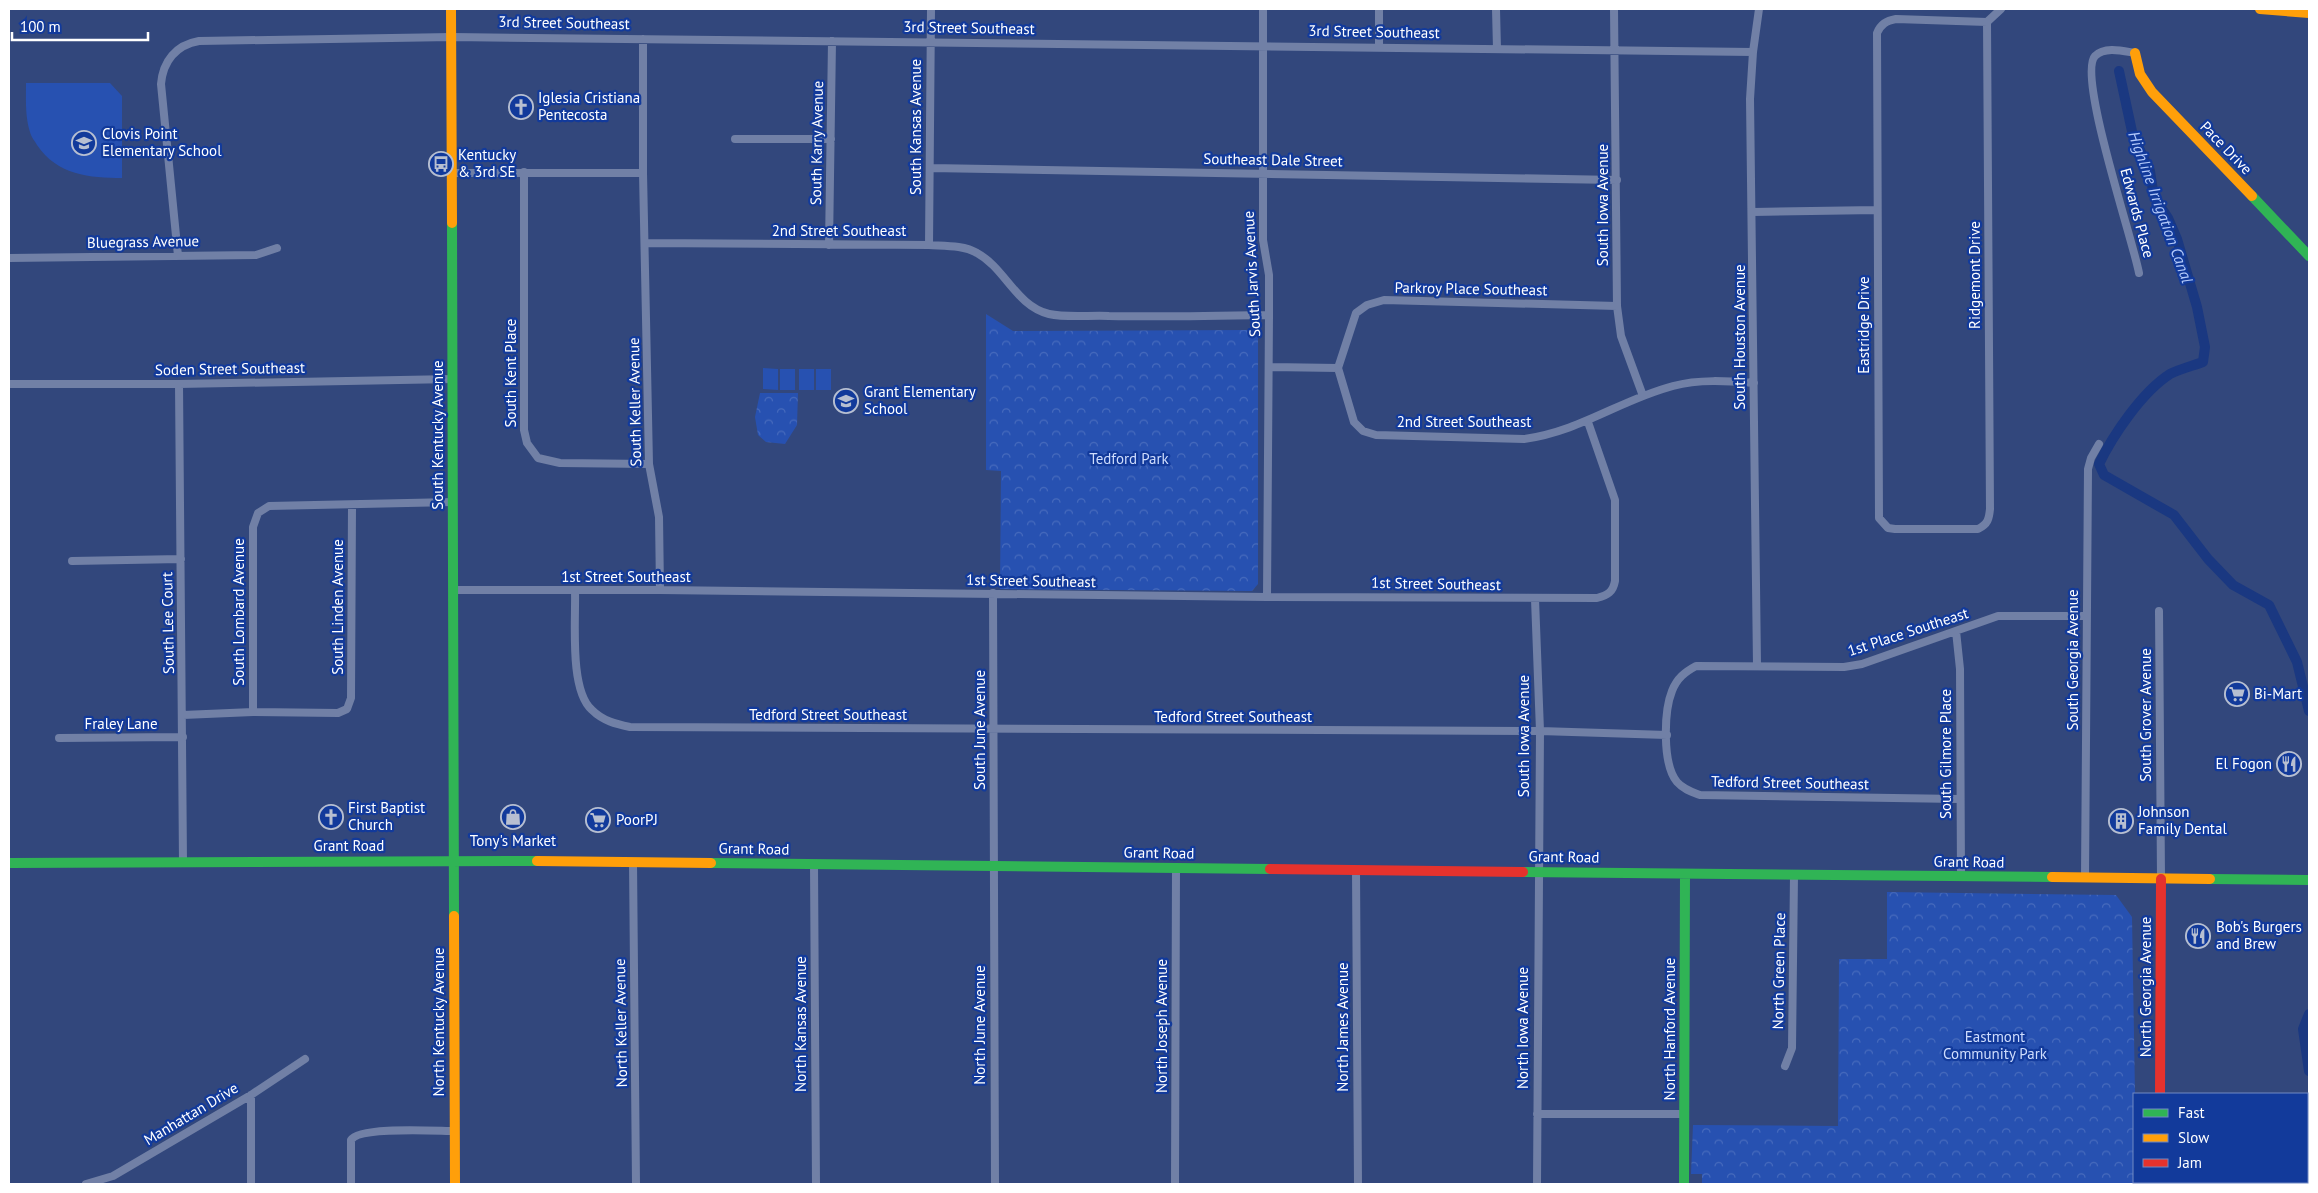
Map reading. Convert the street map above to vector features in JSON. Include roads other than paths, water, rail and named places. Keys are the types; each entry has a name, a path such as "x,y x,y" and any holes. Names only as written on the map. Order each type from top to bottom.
{"main road":[{"name":"South Kentucky Avenue","path":"451,9 454,860"},
{"path":"2260,9 2309,13"},
{"name":"Pace Drive","path":"2135,52 2139,73 2152,92 2309,256"},
{"name":"Grant Road","path":"9,864 454,860 2309,880"},
{"name":"North Kentucky Avenue","path":"454,860 455,1184"},
{"name":"North Hanford Avenue","path":"1684,1184 1685,874"},
{"name":"North Georgia Avenue","path":"2160,1093 2161,879"}],"street":[{"name":"South Kansas Avenue","path":"929,245 931,9"},
{"name":"South Jarvis Avenue","path":"1263,9 1263,240 1269,275 1267,597"},
{"path":"1379,9 1379,48"},
{"path":"1496,9 1497,49"},
{"name":"South Iowa Avenue","path":"1614,9 1617,306 1621,336 1643,396"},
{"name":"South Houston Avenue","path":"1757,665 1753,212 1750,99 1753,52 1759,9"},
{"path":"1987,22 2000,9"},
{"name":"Eastridge Drive","path":"1983,527 1970,530 1895,529 1888,528 1879,518 1877,33 1886,21 1896,19 1987,22"},
{"name":"Ridgemont Drive","path":"1983,527 1989,520 1990,508 1987,22"},
{"name":"3rd Street Southeast","path":"178,256 161,84 166,63 172,54 186,45 199,41 452,36 1753,52"},
{"path":"643,39 645,243"},
{"name":"South Karry Avenue","path":"829,245 832,41"},
{"name":"Edwards Place","path":"2135,52 2105,50 2095,56 2091,64 2091,88 2102,138 2132,240 2139,273"},
{"path":"735,139 830,139"},
{"name":"Southeast Dale Street","path":"930,168 1617,180"},
{"name":"South Kent Place","path":"524,172 524,430 527,443 538,458 560,463 649,464"},
{"path":"452,173 643,173"},
{"path":"1753,212 1877,210"},
{"name":"2nd Street Southeast","path":"645,243 929,245 961,248 976,251 994,265 1032,306 1049,314 1133,316 1269,315"},
{"name":"South Keller Avenue","path":"645,243 649,464 659,517 660,590"},
{"name":"Bluegrass Avenue","path":"9,258 256,255 277,248"},
{"name":"Parkroy Place Southeast","path":"1338,368 1356,313 1367,305 1384,300 1617,306"},
{"path":"1269,366 1338,368"},
{"name":"2nd Street Southeast","path":"1338,368 1354,422 1363,431 1376,436 1524,438 1546,436 1588,422 1643,396 1674,386 1696,382 1754,383"},
{"name":"Soden Street Southeast","path":"9,384 179,384 452,379"},
{"name":"South Lee Court","path":"179,384 183,862"},
{"name":"1st Street Southeast","path":"453,590 660,590 1588,600 1608,594 1613,589 1615,580 1615,500 1588,422"},
{"name":"South Georgia Avenue","path":"2085,878 2088,468 2091,458 2100,444"},
{"path":"352,505 453,502"},
{"name":"South Lombard Avenue","path":"252,712 254,527 258,513 269,506 352,505"},
{"name":"South Linden Avenue","path":"252,712 338,713 347,709 352,689 352,505"},
{"path":"72,561 181,559"},
{"name":"Tedford Street Southeast","path":"575,590 577,672 580,693 590,710 606,721 630,728 1540,731 1666,735 1670,772 1681,786 1688,791 1700,795 1959,799"},
{"name":"South June Avenue","path":"993,593 994,866"},
{"name":"South Iowa Avenue","path":"1535,599 1540,731 1538,872"},
{"name":"South Grover Avenue","path":"2159,611 2161,879"},
{"name":"1st Place Southeast","path":"1666,735 1672,691 1683,673 1696,666 1844,667 1862,664 1998,616 2087,616"},
{"name":"South Gilmore Place","path":"1956,631 1960,669 1959,799 1961,877"},
{"path":"183,715 252,712"},
{"name":"Fraley Lane","path":"58,738 183,737"},
{"name":"North Keller Avenue","path":"633,862 636,1184"},
{"name":"North Kansas Avenue","path":"814,864 816,1184"},
{"name":"North June Avenue","path":"994,866 994,1184"},
{"name":"North Joseph Avenue","path":"1175,1184 1176,868"},
{"name":"North James Avenue","path":"1356,870 1358,1184"},
{"name":"North Iowa Avenue","path":"1537,1184 1538,872"},
{"name":"North Green Place","path":"1785,1066 1792,1048 1794,875"},
{"name":"Manhattan Drive","path":"86,1184 113,1176 251,1095 305,1059"},
{"path":"251,1095 251,1184"},
{"path":"1537,1114 1685,1114"},
{"path":"351,1184 351,1140 354,1136 363,1132 383,1131 455,1131"}],"waterway":[{"name":"Highline Irrigation Canal","path":"2119,71 2133,136 2150,171 2153,191 2158,203 2168,218 2177,239 2197,307 2205,347 2203,362 2170,374 2159,382 2139,403 2112,440 2099,464 2104,475 2174,515 2208,559 2233,585 2269,605 2297,662 2309,711"},
{"name":"Highline Irrigation Canal","path":"2309,1014 2303,1029 2309,1071"}],"place":[{"name":"Iglesia Cristiana Pentecosta","path":"521,107"},
{"name":"Clovis Point Elementary School","path":"84,143"},
{"name":"Kentucky & 3rd SE","path":"441,164"},
{"name":"Grant Elementary School","path":"846,401"},
{"name":"Bi-Mart","path":"2237,694"},
{"name":"El Fogon","path":"2289,764"},
{"name":"First Baptist Church","path":"331,817"},
{"name":"Tony's Market","path":"513,817"},
{"name":"PoorPJ","path":"598,820"},
{"name":"Johnson Family Dental","path":"2121,821"},
{"name":"Bob's Burgers and Brew","path":"2198,936"}],"park label":[{"name":"Tedford Park","path":"1129,459"},
{"name":"Eastmont Community Park","path":"1995,1046"}]}
